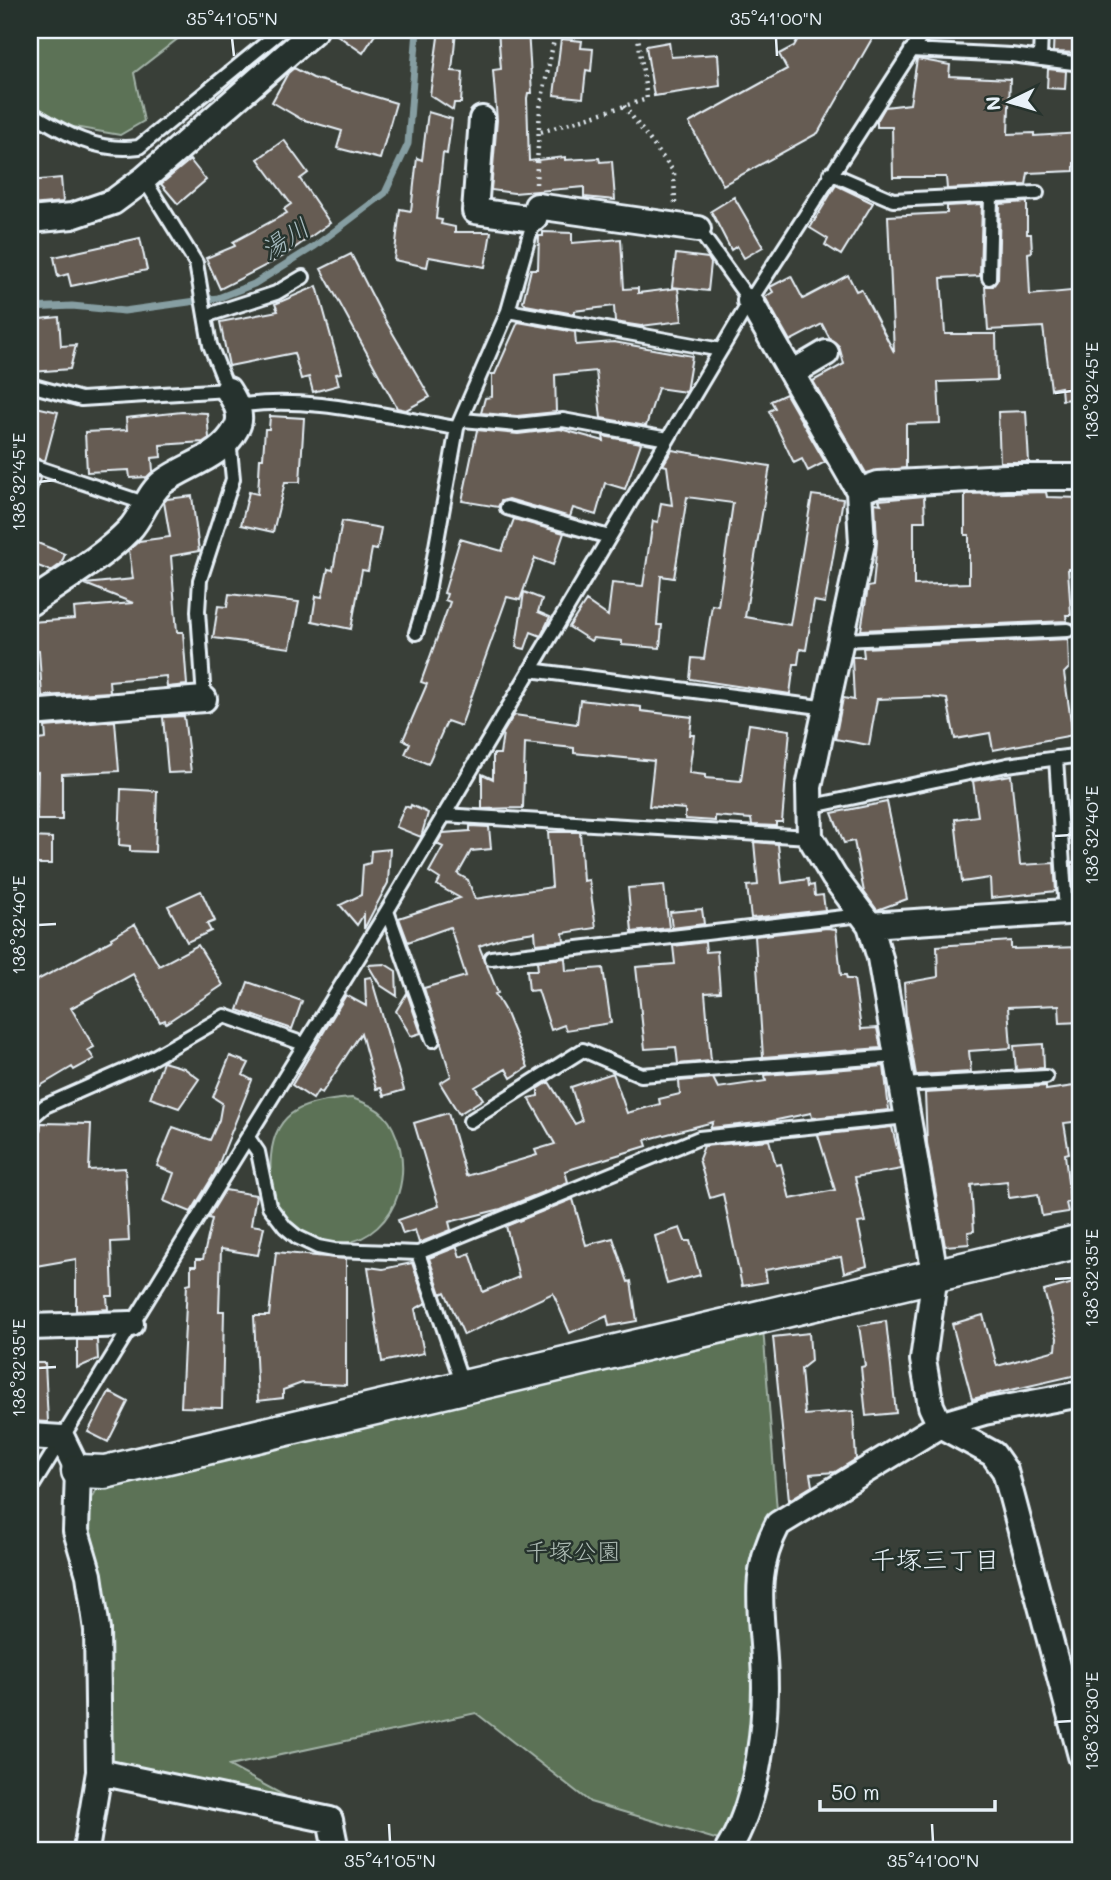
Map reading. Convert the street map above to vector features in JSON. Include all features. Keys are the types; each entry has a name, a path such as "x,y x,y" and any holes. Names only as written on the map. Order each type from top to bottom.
{"street":[{"path":"30,220 94,210 113,202 144,179 315,30"},
{"path":"482,119 475,211 536,212 687,228"},
{"path":"750,301 859,491 862,543 810,787 810,837 865,920 880,958 935,1274 923,1360 931,1406 940,1426 993,1454 1004,1471 1081,1756"},
{"path":"792,373 826,352"},
{"path":"30,603 105,552 131,528 162,483 208,459 229,439 239,421 233,398"},
{"path":"859,491 878,484 1006,477 1081,477"},
{"path":"30,713 204,699"},
{"path":"865,920 1073,912"},
{"path":"78,1471 105,1472 1081,1241"},
{"path":"30,1327 131,1324"},
{"path":"728,1850 750,1800 758,1767 765,1661 758,1597 765,1548 778,1524 940,1426 984,1412 1081,1394"},
{"path":"30,1436 61,1438 78,1471 76,1531 89,1574 97,1630 99,1772 86,1850"},
{"path":"99,1772 330,1820 337,1850"}],"lane":[{"path":"30,112 76,140 121,150 139,148 282,30"},
{"path":"30,1490 239,1147 249,1139 750,301 830,173 925,30"},
{"path":"1040,59 1041,30"},
{"path":"911,50 1081,64"},
{"path":"830,173 893,200 1037,193"},
{"path":"144,179 196,263 210,345 233,398"},
{"path":"989,278 991,195"},
{"path":"416,633 427,597 460,424 509,311 536,212"},
{"path":"687,228 750,301"},
{"path":"205,313 276,293 303,277"},
{"path":"509,311 721,350"},
{"path":"30,385 81,399 233,398 314,405 460,424 517,425 564,420 667,439"},
{"path":"204,699 198,611 200,580 233,479 229,439"},
{"path":"30,465 147,504"},
{"path":"507,508 609,537"},
{"path":"843,640 1068,630"},
{"path":"530,670 828,708"},
{"path":"808,807 1007,765 1081,755"},
{"path":"1056,758 1073,912"},
{"path":"443,815 810,837"},
{"path":"387,911 433,1040"},
{"path":"491,958 865,920"},
{"path":"30,1119 46,1106 147,1061 225,1016 304,1044"},
{"path":"470,1121 583,1050 641,1075 897,1056"},
{"path":"902,1084 1046,1077"},
{"path":"249,1139 258,1152 260,1175 269,1206 285,1227 297,1237 318,1247 334,1250 418,1254 699,1138 907,1117"},
{"path":"418,1254 463,1386"}],"path":[{"path":"536,212 534,196 541,132 540,108 556,30"},
{"path":"541,132 647,99 637,30"},
{"path":"624,106 674,172 687,228"}],"green space":[{"path":"30,30 189,30 134,73 144,121 120,135 68,126 30,106"},
{"path":"352,1098 378,1110 393,1129 400,1148 402,1171 399,1193 390,1212 377,1227 361,1238 342,1243 322,1241 300,1231 282,1215 271,1179 274,1140 279,1127 297,1110 322,1102"},
{"name":"千塚公園","path":"762,1314 778,1524 765,1661 732,1844 590,1802 476,1713 229,1766 330,1820 99,1772 76,1531 105,1472"}],"building":[{"path":"330,30 378,30 363,53"},
{"path":"439,30 456,30 452,71 463,72 461,103 454,103 453,110 430,95"},
{"path":"498,30 528,30 532,93 528,93 527,98 529,161 565,157 565,160 599,158 600,162 612,161 615,200 584,197 584,187 514,193 491,190 497,120 493,70 501,69"},
{"path":"803,30 877,30 818,133 723,185 689,123 787,69 779,54 794,46"},
{"path":"1054,30 1081,30 1081,53 1053,52"},
{"path":"561,39 582,41 581,48 593,49 591,71 586,70 583,98 554,95"},
{"path":"669,42 671,57 718,54 720,86 654,96 646,46"},
{"path":"917,59 950,65 949,76 1010,79 1008,134 1034,133 1034,136 1081,133 1081,163 1074,163 1074,171 1028,173 1026,185 947,189 946,177 893,177 892,127 877,127 877,121 885,107 910,104"},
{"path":"294,68 313,78 396,103 380,159 337,148 342,131 301,119 272,102 288,73"},
{"path":"1048,69 1066,71 1065,89 1047,88"},
{"path":"428,112 452,119 447,154 443,153 436,219 442,220 441,224 455,227 455,232 491,232 485,267 429,257 427,267 394,260 400,209 411,211 417,158 422,160"},
{"path":"284,140 308,173 300,179 330,223 282,257 220,289 206,258 235,246 233,242 287,213 284,209 291,204 258,159"},
{"path":"190,160 206,180 178,204 161,184"},
{"path":"61,178 63,202 30,205 30,181"},
{"path":"836,185 873,203 841,255 825,245 828,239 810,228"},
{"path":"734,197 763,247 744,258 737,246 731,250 711,211"},
{"path":"1027,202 1027,234 1031,234 1032,252 1028,253 1030,295 1081,290 1081,398 1062,400 1061,387 1051,389 1043,327 988,330 985,286 993,286 998,279 1000,204"},
{"path":"982,204 980,276 941,278 945,334 996,334 997,380 938,382 940,423 906,424 906,468 866,473 813,381 844,364 839,346 830,339 822,324 790,341 765,297 773,292 770,287 791,276 803,299 848,275 856,291 861,289 894,352 888,216 947,213 947,206"},
{"path":"543,232 572,233 572,243 621,239 624,289 638,288 638,293 678,288 682,321 641,326 615,322 614,306 574,311 574,314 526,305 523,302 531,269 538,269 539,236 543,236"},
{"path":"140,238 147,270 71,286 68,274 58,277 54,257"},
{"path":"351,254 381,313 430,397 406,410 397,408 321,269"},
{"path":"676,254 708,258 711,263 708,291 672,287"},
{"path":"317,286 341,373 336,374 339,385 313,392 309,377 301,379 294,353 229,366 220,322 278,311 275,304"},
{"path":"59,317 61,346 76,345 70,369 32,372 30,320"},
{"path":"518,322 575,332 576,345 614,342 692,356 686,392 658,388 646,426 601,418 596,371 555,375 556,412 517,416 481,413 485,398 492,397 492,374 495,374"},
{"path":"786,394 825,462 808,471 802,459 794,463 769,411 775,408 771,401"},
{"path":"36,407 58,412 45,461 30,456 30,419 33,420"},
{"path":"1026,411 1029,462 1000,462 998,412"},
{"path":"182,412 207,413 209,438 203,442 160,445 161,457 152,458 153,471 147,477 130,478 129,470 87,472 85,432 127,430 126,418"},
{"path":"270,416 304,418 300,482 285,482 273,532 241,525 249,492 258,494 260,458 263,458 265,429 269,429"},
{"path":"560,429 604,441 603,436 641,443 625,489 605,483 596,515 573,508 570,517 509,499 501,501 498,507 462,501 477,430 518,434"},
{"path":"672,450 770,466 745,617 790,625 812,495 843,499 825,603 814,601 806,650 800,649 798,664 794,664 790,694 690,679 692,658 704,659 712,605 718,606 733,503 687,497 674,578 661,576 657,625 662,625 660,648 622,645 622,641 593,638 591,641 569,627 586,601 608,616 612,583 643,586 653,521 658,522 661,503 672,505 667,466 663,465"},
{"path":"30,474 40,478 36,494 30,493"},
{"path":"1046,492 1047,497 1081,498 1081,569 1068,569 1071,615 1066,615 1067,621 861,630 868,587 873,586 877,542 875,503 881,504 879,500 924,496 925,521 914,521 914,585 969,583 969,535 965,535 965,494"},
{"path":"192,496 199,551 171,556 177,632 183,632 187,685 167,687 166,676 109,681 110,692 42,696 39,650 30,651 30,622 75,619 74,608 133,603 85,584 133,579 129,550 139,541 170,537 164,502 167,499"},
{"path":"514,519 564,533 553,565 535,558 520,600 507,597 461,726 447,721 428,764 405,754 410,743 403,740 427,684 421,682 450,602 445,600 447,594 444,593 460,539 502,551"},
{"path":"342,521 381,528 377,550 372,549 368,571 362,570 351,629 312,621 316,596 322,597 328,569 333,570"},
{"path":"30,540 65,554 61,564 51,571 30,563"},
{"path":"524,592 542,599 538,612 550,617 541,636 531,632 525,649 516,647"},
{"path":"229,594 299,602 290,648 213,638 218,606 227,607"},
{"path":"1068,639 1069,668 1064,673 1073,735 993,750 990,733 955,739 947,699 930,697 877,699 869,745 835,739 843,698 854,700 852,657 864,657 863,648"},
{"path":"580,700 641,707 641,711 692,717 690,735 694,735 689,773 705,775 705,778 741,781 749,724 790,730 782,822 776,822 776,826 752,825 751,819 715,816 715,821 685,819 685,809 649,806 654,761 574,753 574,748 525,743 523,808 482,809 482,774 493,779 493,754 500,754 503,733 512,718 515,715 577,724"},
{"path":"184,716 191,772 168,773 163,717"},
{"path":"115,721 119,771 62,774 62,820 37,820 38,772 30,773 30,741 46,739 45,727"},
{"path":"1011,775 1020,865 1054,863 1056,891 991,898 990,878 962,882 955,819 978,816 973,781"},
{"path":"121,789 157,791 155,852 130,851 130,846 119,845"},
{"path":"887,802 907,899 877,910 864,892 854,841 844,843 832,813"},
{"path":"411,805 428,813 421,837 396,827 405,806 410,808"},
{"path":"470,826 489,827 491,849 471,851 458,874 468,880 475,899 552,887 548,832 580,832 583,881 589,880 596,928 563,933 564,941 536,944 535,932 508,936 479,946 498,993 495,994 505,1011 528,1067 511,1078 506,1069 475,1087 483,1099 459,1114 440,1083 451,1076 424,988 466,976 450,927 408,942 399,918 460,898 437,885 440,879 429,872 443,847 437,844 443,833 470,831"},
{"path":"30,837 52,838 52,864 30,864"},
{"path":"754,842 778,844 782,883 808,879 809,886 814,885 815,896 823,895 825,910 751,918 747,886 758,885"},
{"path":"390,849 388,883 364,929 364,914 357,925 340,905 361,895 363,865 370,863 371,851"},
{"path":"1081,861 1081,889 1073,889 1072,862"},
{"path":"664,885 669,928 632,932 628,888"},
{"path":"201,891 215,921 207,924 211,931 187,942 168,906"},
{"path":"702,909 704,924 672,928 670,912"},
{"path":"135,924 159,966 198,945 223,985 166,1023 165,1020 160,1022 133,974 71,1008 94,1047 88,1050 94,1059 74,1070 72,1067 30,1092 30,984 112,940 111,938"},
{"path":"836,929 841,975 854,979 861,1029 877,1028 881,1048 763,1057 755,936"},
{"path":"1011,941 1011,949 1081,947 1081,1022 1060,1023 1059,1005 1008,1007 1011,1048 969,1051 971,1072 916,1075 906,1018 904,983 938,977 937,946"},
{"path":"705,942 706,952 717,951 720,992 705,993 711,1061 678,1064 676,1047 645,1049 636,967 675,964 673,946"},
{"path":"565,958 566,971 603,968 611,1023 566,1030 564,1025 551,1030 538,990 529,991 527,970 538,970 537,961"},
{"path":"385,964 396,971 397,996 380,985 368,965"},
{"path":"371,977 404,1090 384,1096 381,1088 376,1089 361,1033 322,1093 318,1091 313,1099 292,1085 346,995 366,1006 365,978"},
{"path":"248,982 302,1001 292,1029 238,1010"},
{"path":"407,993 421,1033 411,1036 396,1011"},
{"path":"1043,1044 1044,1068 1016,1070 1014,1046"},
{"path":"230,1056 249,1063 243,1075 252,1080 215,1173 191,1212 164,1201 174,1173 157,1166 173,1127 210,1140 219,1120 222,1103 213,1097"},
{"path":"163,1062 184,1068 199,1079 179,1108 150,1098"},
{"path":"884,1066 889,1110 812,1118 811,1113 767,1122 710,1128 713,1122 645,1140 647,1146 565,1171 568,1182 501,1209 449,1222 451,1230 419,1243 415,1230 403,1234 398,1220 439,1206 414,1123 448,1113 466,1176 537,1155 535,1150 555,1144 529,1098 538,1096 538,1089 549,1082 575,1124 582,1121 571,1087 613,1073 627,1113 660,1104 659,1099 680,1094 679,1081 713,1078 718,1088 766,1081 765,1075"},
{"path":"1081,1085 1081,1121 1064,1123 1069,1153 1065,1154 1070,1202 1066,1203 1068,1212 1042,1216 1038,1194 1009,1198 1007,1181 971,1185 974,1231 968,1232 969,1244 945,1246 927,1143 925,1093 1046,1086 1046,1090"},
{"path":"41,1123 91,1124 89,1170 125,1168 129,1241 111,1242 113,1296 107,1296 108,1309 76,1311 76,1259 30,1267 30,1164 34,1164 35,1134 40,1133"},
{"path":"892,1127 902,1169 855,1177 865,1222 858,1223 867,1266 844,1273 841,1257 765,1270 767,1282 742,1286 723,1194 710,1198 699,1159 704,1146 769,1140 776,1165 781,1164 790,1199 835,1190 818,1135"},
{"path":"225,1190 256,1195 251,1225 264,1227 258,1255 221,1249 219,1311 224,1311 222,1408 181,1407 187,1284 191,1283 191,1266 196,1266 196,1259 203,1259 212,1219 208,1218"},
{"path":"573,1199 586,1245 613,1238 628,1282 631,1281 637,1321 609,1326 607,1316 570,1333 553,1293 464,1335 445,1292 441,1294 429,1258 457,1247 460,1257 470,1253 483,1292 519,1277 506,1226"},
{"path":"680,1228 685,1241 690,1241 700,1275 667,1284 655,1236"},
{"path":"276,1252 346,1259 346,1385 302,1383 283,1390 283,1398 258,1401 254,1316 269,1316"},
{"path":"412,1263 426,1303 415,1309 424,1353 382,1362 368,1267 383,1269"},
{"path":"1077,1282 1081,1297 1081,1374 972,1399 952,1324 983,1315 997,1366 1056,1350 1057,1338 1044,1291"},
{"path":"886,1321 896,1413 866,1416 861,1367 865,1366 859,1326"},
{"path":"809,1333 811,1361 801,1369 805,1415 853,1411 856,1459 835,1472 810,1474 812,1486 789,1500 773,1337"},
{"path":"77,1340 97,1340 98,1359 77,1368"},
{"path":"30,1363 45,1363 48,1422 30,1421"},
{"path":"109,1392 128,1402 108,1442 88,1432"}],"waterway":[{"name":"湯川","path":"30,308 72,306 124,311 218,298 254,284 315,246 385,193 408,144 417,30"}],"district":[{"name":"千塚三丁目","path":"935,1560"}]}
